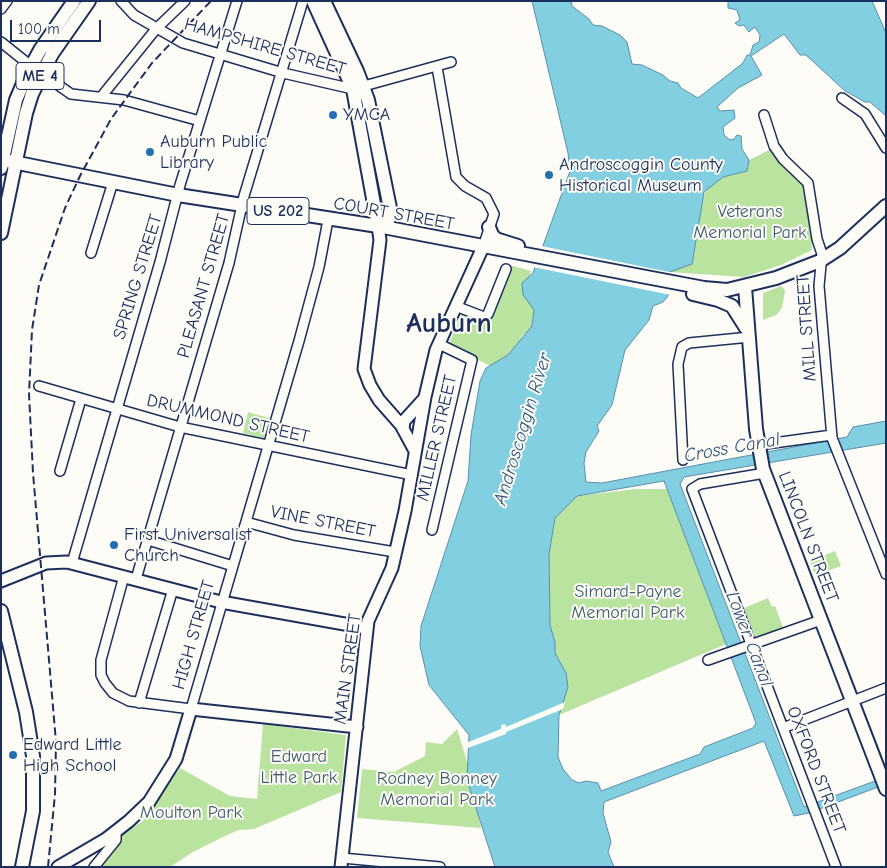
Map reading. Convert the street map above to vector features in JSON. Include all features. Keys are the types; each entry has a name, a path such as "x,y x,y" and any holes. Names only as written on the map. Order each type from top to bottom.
{"highway":[{"name":"ME 4","path":"36,70 74,1"},
{"name":"ME 4","path":"5,163 16,100 36,70 89,1"},
{"path":"312,1 358,87 368,100 391,213 418,234"},
{"path":"324,1 358,87 378,226"},
{"path":"1,233 5,163"},
{"name":"COURT STREET","path":"5,163 178,195 328,220 378,226 482,248 526,251 557,261 658,280 688,289"},
{"name":"US 202","path":"688,289 727,290 745,287 820,261 840,248 886,206"},
{"path":"378,226 391,213"},
{"path":"489,227 492,235 499,241 526,251"},
{"name":"LINCOLN STREET","path":"745,287 759,447 764,471 885,788"},
{"path":"688,289 732,306 742,318 750,337"},
{"path":"1,611 26,712 33,756 33,811 22,867"}],"main road":[{"path":"378,226 380,240 364,369 370,385 379,400 403,429 415,451"},
{"name":"MAIN STREET","path":"342,862 367,628 371,612 388,579 395,552 412,475 425,397 439,344 458,307 482,248"},
{"name":"MAIN STREET","path":"403,429 404,420 420,405 425,397"},
{"path":"403,429 419,431"},
{"path":"1,581 46,563 59,561 222,602 367,628"},
{"path":"191,709 357,727"},
{"name":"HIGH STREET","path":"58,867 116,831 149,802 164,781 178,753 191,709"}],"street":[{"path":"1,9 7,1"},
{"name":"HAMPSHIRE STREET","path":"121,1 134,15 183,43 283,72 358,87"},
{"path":"101,97 156,29 185,1"},
{"name":"SPRING STREET","path":"72,563 178,195 237,1"},
{"name":"PLEASANT STREET","path":"136,579 244,196 304,1"},
{"path":"1,42 36,70 71,94 124,100 200,121"},
{"path":"358,87 450,62"},
{"path":"437,67 456,177 465,186 486,198 494,214 482,248"},
{"path":"842,98 865,114 886,148"},
{"name":"MILL STREET","path":"764,115 774,146 783,159 808,183 817,239 822,254 819,286 832,436 886,574"},
{"path":"91,253 113,182"},
{"path":"482,248 481,236 492,208"},
{"name":"HIGH STREET","path":"191,709 319,267 328,220"},
{"path":"458,307 484,317 488,314 506,270"},
{"path":"682,460 678,363 682,347 686,343 750,337"},
{"name":"MILLER STREET","path":"432,530 472,360 439,344"},
{"name":"DRUMMOND STREET","path":"39,386 180,427 412,475"},
{"path":"60,471 81,399"},
{"path":"759,447 832,436"},
{"name":"OXFORD STREET","path":"764,471 700,484 692,488 748,645 783,728 836,867"},
{"name":"VINE STREET","path":"246,522 294,535 395,552"},
{"path":"148,540 232,566"},
{"path":"124,576 101,660 101,675 113,693 125,700 191,709"},
{"path":"139,703 173,589"},
{"path":"708,660 822,620"},
{"path":"783,728 886,688"},
{"path":"94,867 116,840 116,831"},
{"path":"342,862 440,867"}],"green space":[{"name":"Veterans Memorial Park","path":"771,149 808,183 812,250 781,265 744,277 670,272 692,263 701,201 709,186 723,177 747,171 749,160"},
{"path":"506,264 531,271 529,281 537,308 535,327 522,336 518,347 495,368 448,346 462,313 488,324 508,278 502,275"},
{"path":"781,286 785,290 782,308 776,315 763,320 763,293"},
{"path":"248,412 269,418 264,438 243,433"},
{"name":"Simard-Payne Memorial Park","path":"636,489 667,489 726,644 559,715 566,673 555,653 555,642 550,625 549,554 555,518 577,496"},
{"path":"835,551 841,566 815,575 810,561"},
{"path":"768,598 772,607 775,606 784,630 782,629 756,639 744,608"},
{"path":"263,724 346,735 341,792 254,829 239,830 227,835 193,852 170,867 92,867 126,831 142,822 180,768 230,796 257,799"},
{"name":"Rodney Bonney Memorial Park","path":"457,729 469,768 481,828 357,818 362,769 394,772 425,756 426,742 442,744"}],"water":[{"name":"Androscoggin River","path":"532,1 571,1 572,6 589,19 593,25 602,26 620,35 627,42 632,64 642,65 663,75 670,81 678,83 681,88 698,98 743,63 747,55 750,55 753,45 759,42 760,35 755,27 749,32 744,25 739,26 735,23 740,20 737,10 728,8 728,1 872,1 886,33 886,116 870,102 865,102 845,91 806,55 800,55 784,34 751,56 762,75 738,88 717,107 720,111 734,110 735,118 723,127 724,135 730,140 734,139 737,135 741,136 742,149 749,160 747,171 723,177 704,192 692,264 670,272 668,296 663,302 653,306 649,320 625,350 612,405 597,426 599,431 586,452 584,463 586,482 602,483 847,437 853,427 886,421 886,443 684,477 680,484 804,807 886,777 886,784 809,813 794,816 764,741 604,802 603,813 611,842 608,852 614,867 495,867 467,780 469,735 429,685 420,646 421,626 468,481 471,435 480,381 486,368 508,355 532,326 534,310 523,295 522,283 533,273 570,171 568,153","holes":["664,481 756,723 753,728 704,747 700,754 601,791 598,783 586,781 579,783 572,780 563,769 558,757 559,715 568,687 566,673 555,653 555,642 550,625 549,554 555,518 577,496"]}],"pier":[{"path":"541,246 674,273 671,295 533,267"},
{"path":"565,702 563,709 506,732 506,734 465,749 466,743 501,729 501,725 505,724 506,727"}],"railway":[{"path":"48,867 55,794 56,742 33,473 29,394 32,330 39,285 65,208 111,119 152,63 211,1"}],"place":[{"name":"YMCA","path":"333,115"},
{"name":"Auburn Public Library","path":"150,152"},
{"name":"Androscoggin County Historical Museum","path":"549,175"},
{"name":"First Universalist Church","path":"114,545"},
{"name":"Edward Little High School","path":"13,755"}],"district":[{"name":"Auburn","path":"449,324"}],"water label":[{"name":"Cross Canal","path":"732,448"},
{"name":"Lower Canal","path":"749,639"}],"park label":[{"name":"Edward Little Park","path":"299,768"},
{"name":"Moulton Park","path":"191,813"}]}
